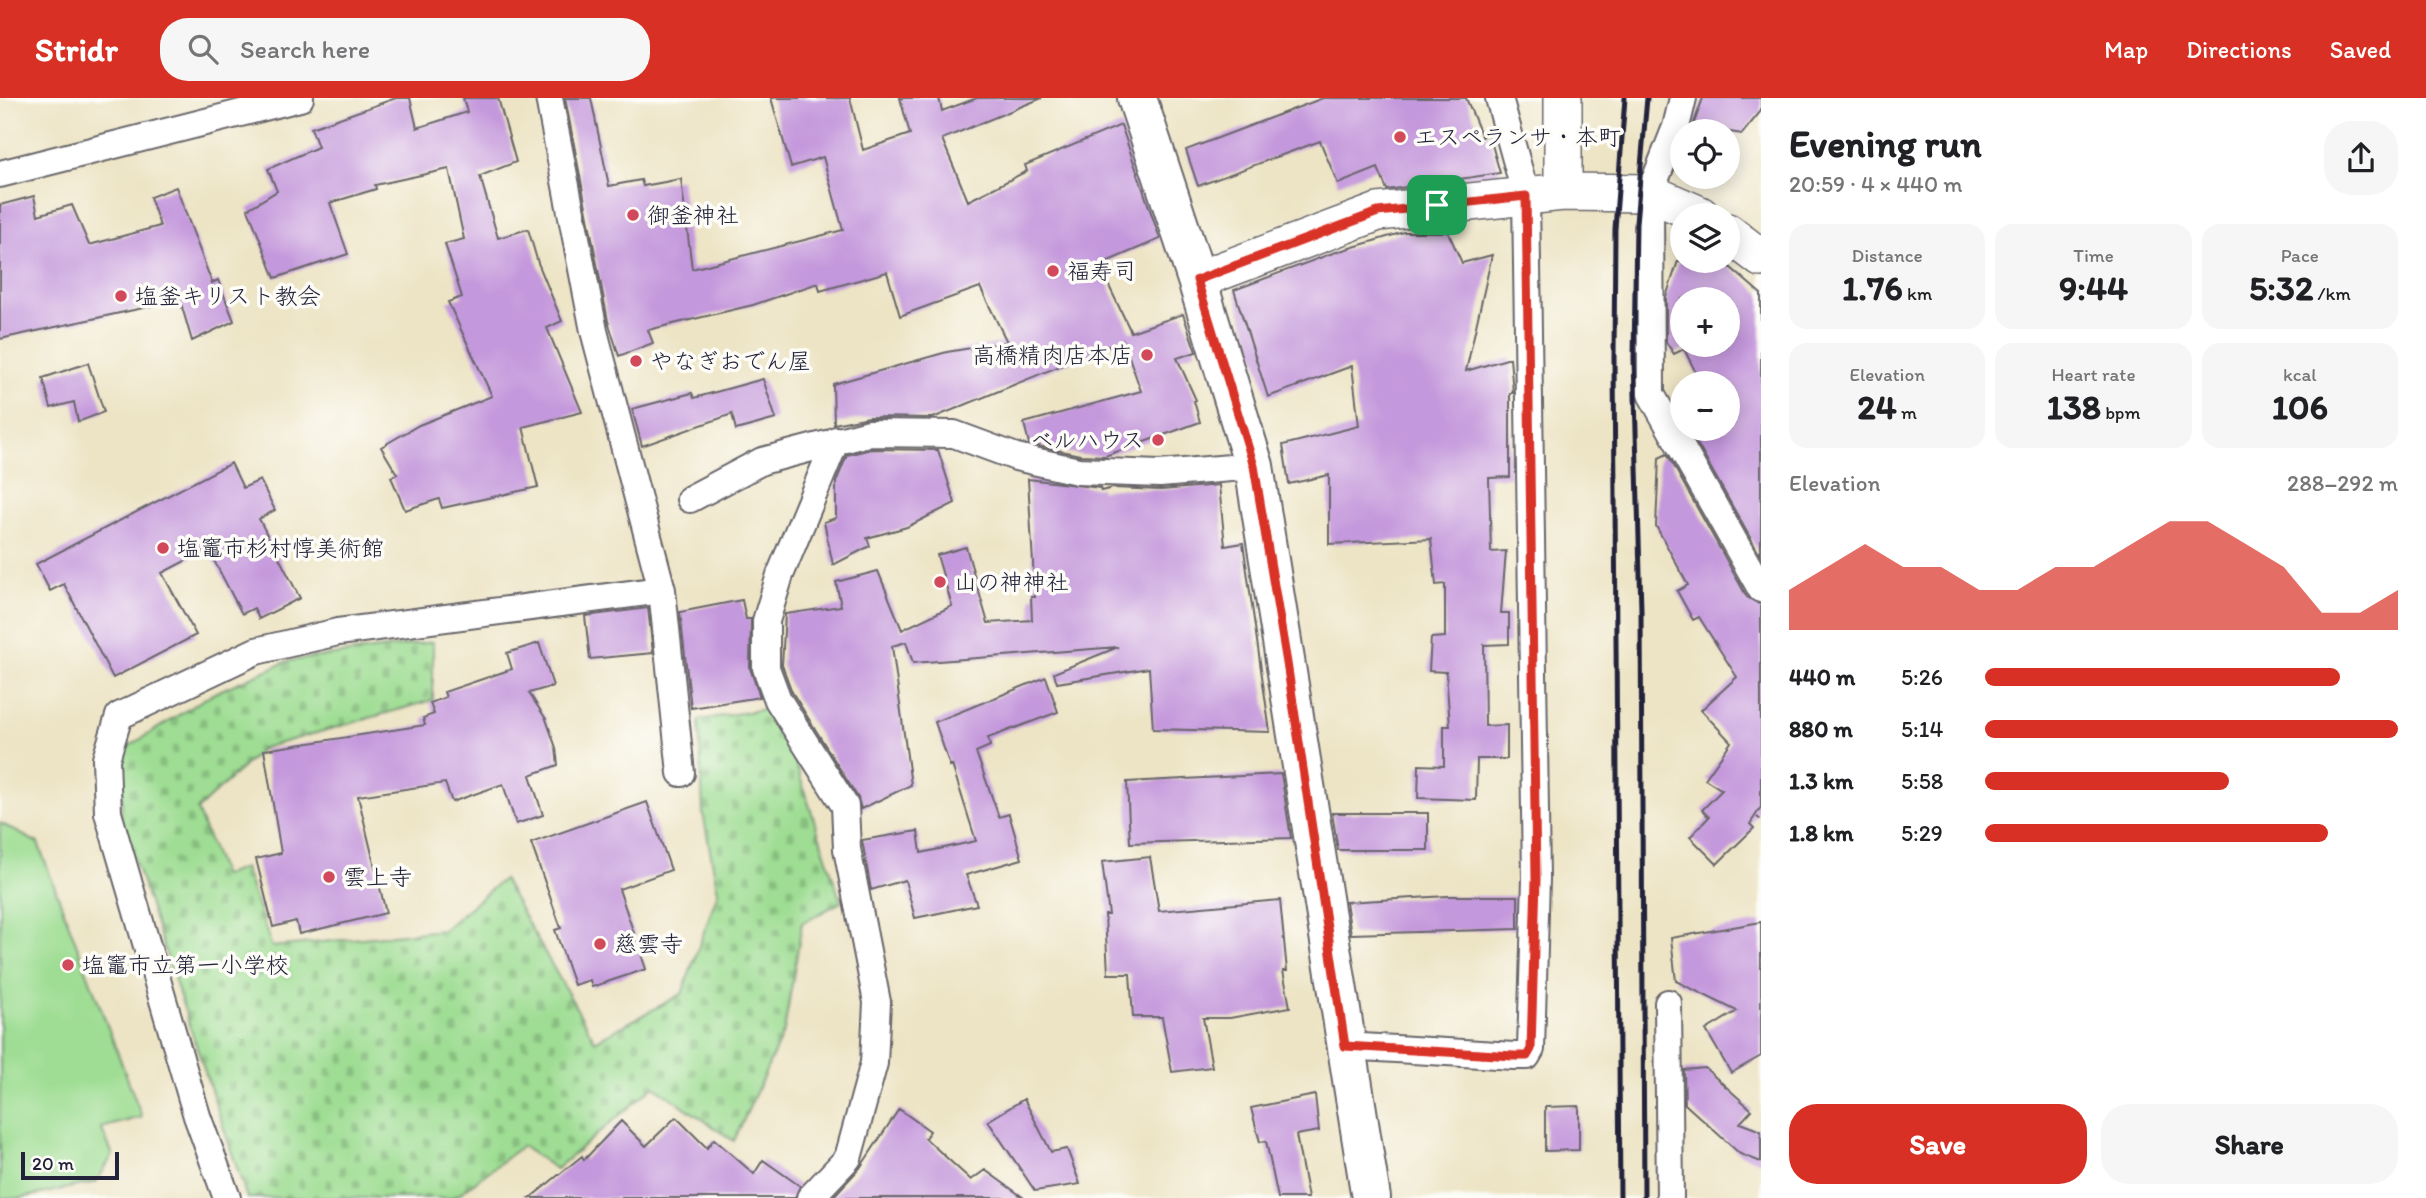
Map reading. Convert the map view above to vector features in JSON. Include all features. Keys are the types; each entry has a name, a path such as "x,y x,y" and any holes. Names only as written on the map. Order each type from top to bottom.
{"main road":[{"path":"1137,98 1254,466 1371,1198"}],"street":[{"path":"0,174 300,98"},
{"path":"549,98 594,331 662,590 681,774"},
{"path":"1345,1046 1514,1056 1527,1056 1531,1049 1536,879 1526,196 1499,98"},
{"path":"1563,98 1563,192"},
{"path":"1683,98 1676,127 1650,193 1651,394 1761,589"},
{"path":"1197,280 1378,212 1563,192 1650,193 1673,203"},
{"path":"1740,242 1761,258"},
{"path":"690,499 762,461 869,433 954,434 1016,457 1078,471 1160,474 1254,466"},
{"path":"810,1198 848,1158 874,1063 877,1002 847,849 845,806 778,700 765,668 766,621 780,575 836,440"},
{"path":"226,1198 197,1115 108,813 106,758 119,716 256,651 338,632 662,590"},
{"path":"1668,1003 1670,1198"}],"green space":[{"path":"433,642 433,700 263,748 197,810 223,876 244,868 272,947 443,930 503,879 595,1041 682,994 718,892 703,813 699,720 777,707 841,902 802,923 784,1031 734,1141 654,1086 556,1169 522,1146 454,1198 247,1198 121,819 125,749 212,694 288,661"},
{"path":"0,823 38,843 142,1117 101,1128 113,1155 96,1182 21,1198 0,1198"}],"building":[{"path":"396,98 410,98 417,128 467,112 463,98 498,98 516,162 480,176 498,238 528,229 538,263 562,321 547,328 582,412 523,427 538,487 442,508 439,499 405,510 391,477 397,474 381,447 419,425 492,396 448,302 462,297 445,244 464,239 449,169 375,185 376,189 330,203 348,254 275,278 248,209 277,191 268,169 318,147 311,128"},
{"path":"565,98 591,98 609,186 641,180 643,186 681,179 692,269 843,230 823,157 791,167 771,98 850,98 863,150 910,134 900,98 939,98 942,111 977,98 1042,98 942,139 968,201 1027,171 1025,165 1121,125 1160,239 1099,265 1131,332 1183,314 1196,352 1177,358 1196,400 1194,401 1200,422 1105,456 1080,455 1029,444 1024,423 1141,391 1123,340 933,418 869,417 834,424 833,384 947,352 1007,342 980,287 900,316 887,272 820,291 818,283 753,305 648,330 653,343 619,356 608,321"},
{"path":"1323,98 1466,98 1482,137 1489,134 1500,173 1387,190 1378,168 1338,184 1320,141 1198,186 1186,150"},
{"path":"1703,98 1761,98 1761,111 1742,134 1740,119 1696,119"},
{"path":"176,187 212,283 218,280 234,321 192,341 180,300 0,339 0,205 34,196 38,215 72,205 89,245 160,226 150,197"},
{"path":"1404,232 1448,232 1462,263 1492,255 1466,371 1510,358 1513,393 1510,393 1510,477 1489,478 1491,552 1506,551 1501,613 1509,613 1509,644 1484,645 1485,726 1507,725 1507,759 1477,759 1476,800 1418,798 1419,765 1444,766 1444,726 1450,726 1446,672 1429,671 1431,638 1445,637 1445,584 1436,585 1431,539 1329,544 1329,475 1289,484 1283,445 1359,426 1352,366 1268,397 1234,290 1333,253"},
{"path":"1674,273 1737,273 1761,294 1761,557 1696,441 1740,441 1740,371 1695,371 1688,357 1740,357 1740,287 1670,287 1670,348 1666,342 1666,297"},
{"path":"88,363 104,412 78,422 74,402 51,408 43,378"},
{"path":"763,379 776,419 736,430 732,414 642,446 632,409 692,393 694,398"},
{"path":"871,449 938,450 955,503 907,527 867,538 870,546 833,565 824,522 836,518 836,482 847,455"},
{"path":"1667,454 1747,597 1761,605 1761,807 1750,824 1754,828 1717,864 1690,837 1709,817 1702,810 1722,790 1705,779 1731,742 1701,710 1737,677 1699,617 1693,620 1677,591 1688,585 1656,526 1659,458"},
{"path":"231,463 243,488 260,480 275,510 259,519 300,598 259,619 254,608 242,614 208,549 162,573 196,635 113,678 64,584 50,591 36,564"},
{"path":"1028,479 1100,488 1101,491 1113,488 1161,490 1219,485 1225,546 1243,543 1270,732 1153,729 1149,668 1057,683 1054,673 1118,647 913,663 906,642 892,646 911,785 861,809 858,798 792,692 782,665 785,614 841,606 836,582 878,571 902,630 952,606 937,555 966,547 988,623 1032,620 1031,597 1035,597"},
{"path":"742,600 746,619 751,619 750,668 760,697 691,708 680,612"},
{"path":"648,608 653,653 590,659 585,616"},
{"path":"539,643 553,686 529,693 546,719 556,748 558,765 530,775 543,815 516,824 503,784 452,802 445,783 358,796 386,913 299,934 296,921 273,927 256,859 281,853 264,750 425,725 423,718 434,714 430,703 446,697 444,692 512,669 507,653"},
{"path":"1046,677 1058,712 988,738 990,746 976,752 999,817 1009,814 1022,859 966,875 977,905 915,918 905,880 871,890 862,840 918,831 921,853 976,841 935,722"},
{"path":"1281,774 1291,838 1130,843 1127,782"},
{"path":"647,802 671,870 619,889 646,969 592,987 590,980 574,985 555,930 561,928 531,843"},
{"path":"1332,813 1428,813 1428,850 1338,850"},
{"path":"1150,857 1159,911 1280,900 1287,971 1283,971 1290,1007 1230,1018 1203,1018 1212,1067 1172,1072 1162,1017 1133,1017 1130,974 1108,974 1105,915 1109,915 1102,862"},
{"path":"1448,896 1518,896 1518,929 1351,934 1346,902"},
{"path":"1761,922 1761,1056 1731,1073 1706,1030 1737,1011 1676,981 1671,938"},
{"path":"1705,1068 1752,1110 1740,1123 1761,1131 1761,1162 1740,1154 1685,1104 1684,1070"},
{"path":"1315,1095 1319,1131 1296,1135 1308,1198 1278,1198 1266,1141 1260,1142 1251,1108"},
{"path":"1024,1099 1051,1152 1067,1149 1080,1184 1035,1191 988,1121"},
{"path":"1579,1106 1579,1150 1545,1151 1545,1107"},
{"path":"899,1109 930,1131 925,1138 971,1180 985,1170 1024,1198 832,1198 860,1168"},
{"path":"676,1117 707,1148 714,1139 754,1174 763,1160 800,1186 795,1198 530,1198 582,1156 584,1160 621,1121 646,1146"}],"railway":[{"path":"1620,1198 1614,359 1615,229 1625,98"},
{"path":"1644,1198 1641,610 1634,360 1636,223 1647,98"}],"place":[{"name":"エスペランサ・本町","path":"1400,137"},
{"name":"御釜神社","path":"633,215"},
{"name":"福寿司","path":"1053,271"},
{"name":"塩釜キリスト教会","path":"121,296"},
{"name":"高橋精肉店本店","path":"1147,355"},
{"name":"やなぎおでん屋","path":"636,361"},
{"name":"ベルハウス","path":"1158,440"},
{"name":"塩竈市杉村惇美術館","path":"163,548"},
{"name":"山の神神社","path":"940,582"},
{"name":"雲上寺","path":"329,877"},
{"name":"慈雲寺","path":"600,944"},
{"name":"塩竈市立第一小学校","path":"68,965"}],"route":[{"path":"1526,196 1530,640 1536,879 1531,1049 1527,1056 1345,1046 1254,466 1197,280 1378,212 1437,205 1526,196"}]}
